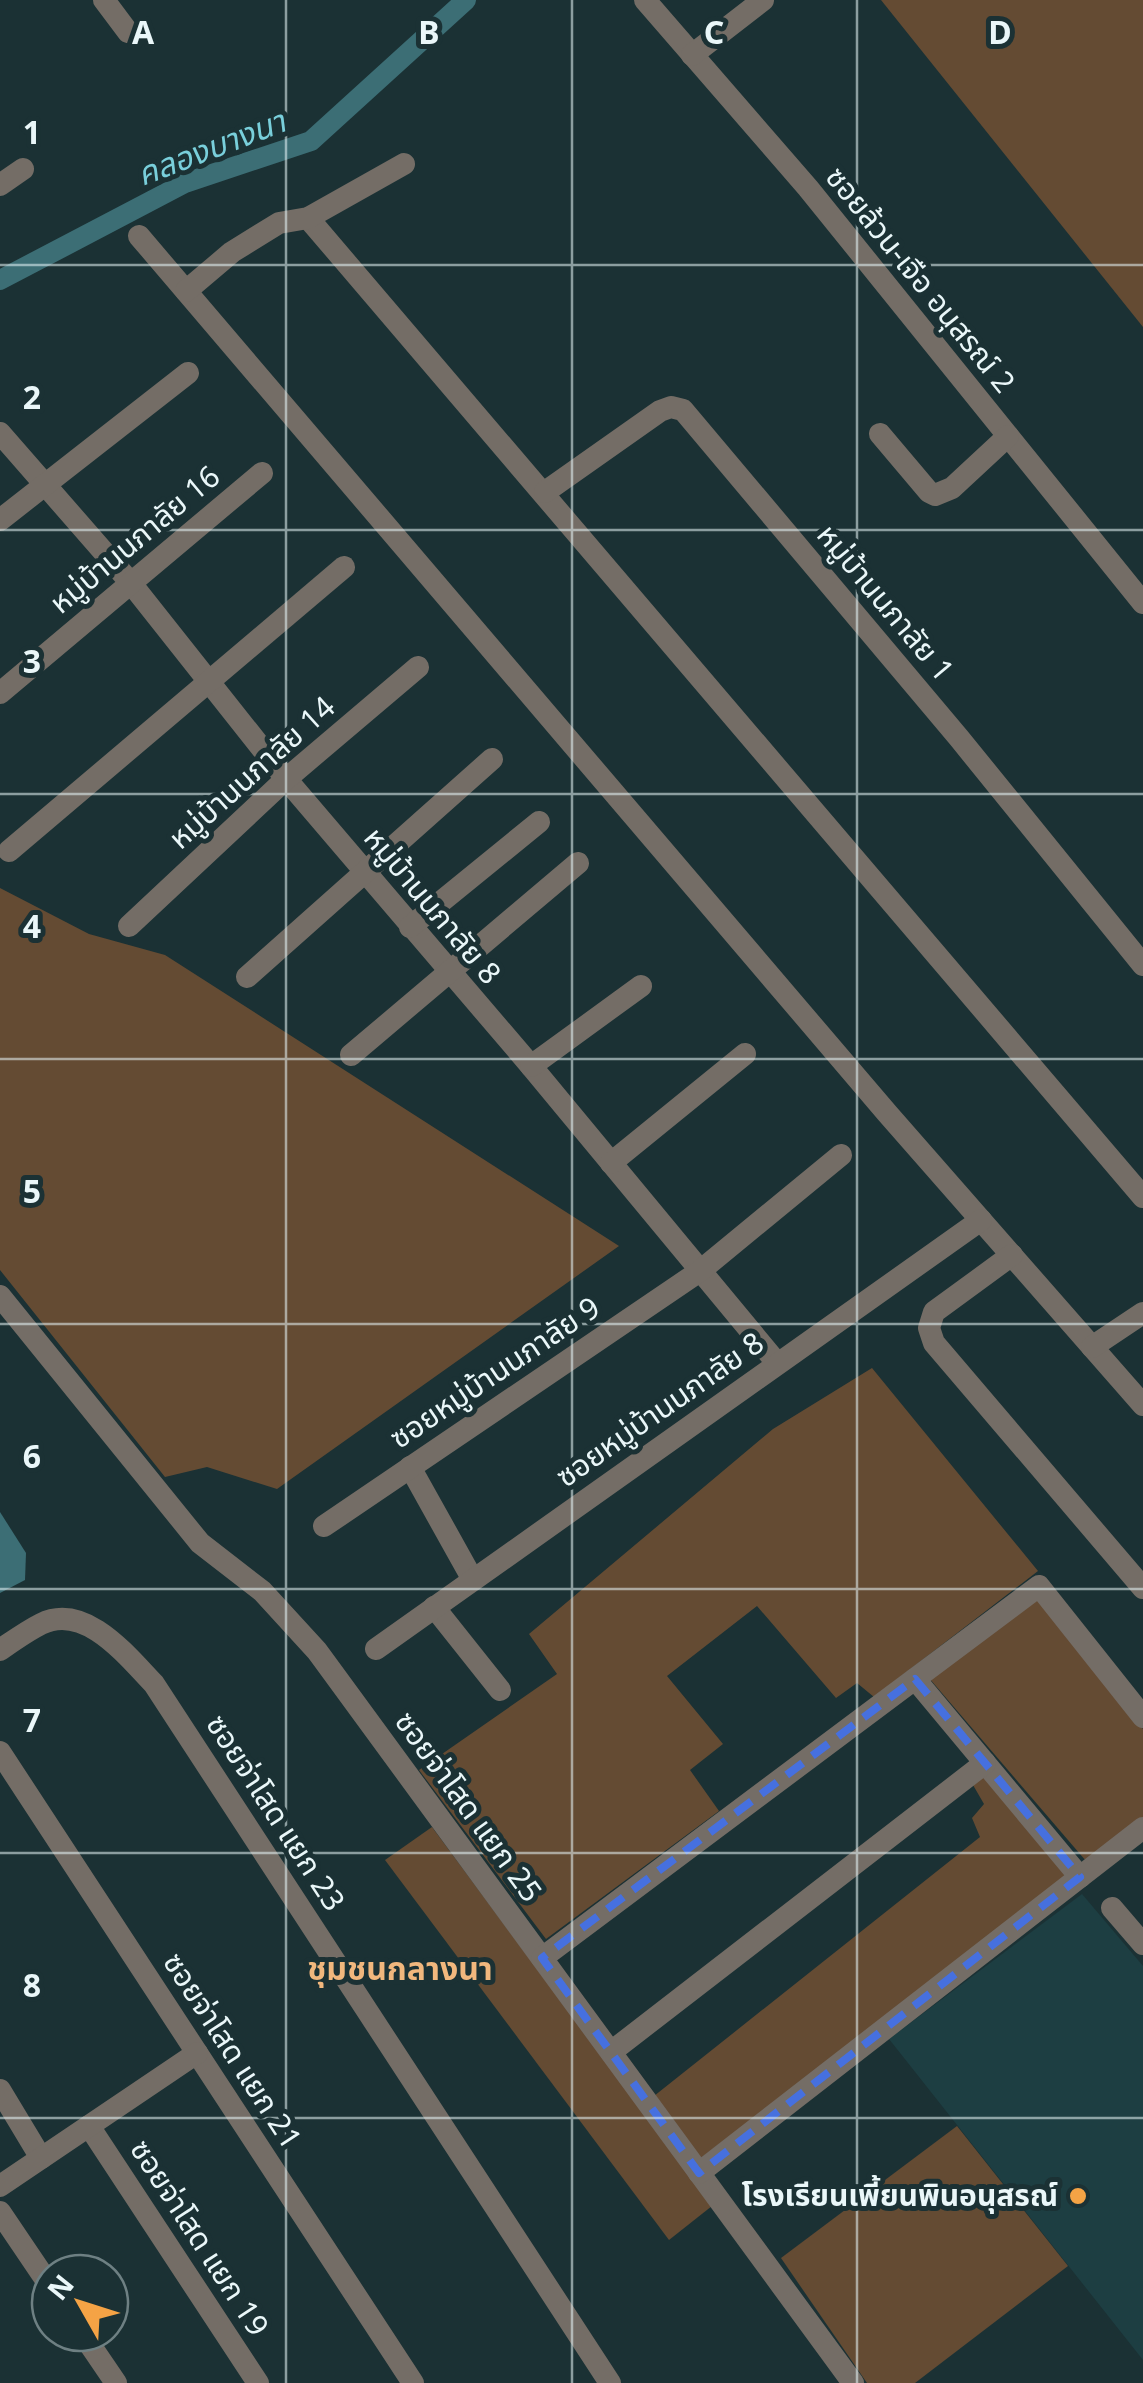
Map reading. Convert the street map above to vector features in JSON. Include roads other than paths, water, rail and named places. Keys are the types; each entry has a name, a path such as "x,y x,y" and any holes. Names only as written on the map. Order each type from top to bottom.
{"street":[{"path":"104,0 128,32"},
{"name":"ซอยล้วน-เจือ อนุสรณ์ 2","path":"645,0 808,188 1143,603"},
{"path":"692,55 763,0"},
{"path":"186,291 232,252 279,223 308,218 404,164"},
{"path":"0,185 23,168"},
{"path":"308,218 1143,1197"},
{"path":"140,236 1143,1405"},
{"path":"0,520 188,373"},
{"name":"หมู่บ้านนภาลัย 1","path":"545,492 660,411 671,407 683,410 960,738 1143,965"},
{"name":"หมู่บ้านนภาลัย 8","path":"0,433 130,582 286,779 777,1363"},
{"path":"880,434 929,492 936,495 952,488 1008,436"},
{"name":"หมู่บ้านนภาลัย 16","path":"0,693 262,472"},
{"path":"10,851 344,567"},
{"name":"หมู่บ้านนภาลัย 14","path":"129,926 286,779 418,667"},
{"path":"246,977 492,759"},
{"path":"410,927 539,822"},
{"path":"352,1055 578,862"},
{"path":"531,1066 641,986"},
{"path":"612,1164 745,1054"},
{"name":"ซอยหมู่บ้านนภาลัย 9","path":"324,1526 700,1271 841,1155"},
{"name":"ซอยหมู่บ้านนภาลัย 8","path":"376,1649 981,1220"},
{"path":"1012,1255 934,1312 928,1328 934,1343 1143,1588"},
{"name":"ซอยจ่าโสด แยก 25","path":"0,1296 200,1544 262,1591 317,1652 853,2383"},
{"path":"1092,1347 1143,1312"},
{"path":"410,1466 473,1580"},
{"path":"542,1958 1040,1586 1143,1717"},
{"path":"434,1608 500,1690"},
{"name":"ซอยจ่าโสด แยก 23","path":"0,1650 44,1622 72,1618 88,1625 124,1653 154,1684 610,2383"},
{"path":"915,1679 1080,1877"},
{"name":"ซอยจ่าโสด แยก 21","path":"0,1752 413,2383"},
{"path":"611,2052 985,1762"},
{"path":"699,2173 1143,1828"},
{"path":"1112,1908 1143,1944"},
{"path":"0,2186 197,2053"},
{"path":"0,2090 40,2158"},
{"name":"ซอยจ่าโสด แยก 19","path":"89,2126 258,2383"},
{"path":"0,2212 30,2256"},
{"path":"96,2353 116,2383"}],"waterway":[{"name":"คลองบางนา","path":"0,280 185,183 311,141 466,0"}],"place":[{"name":"โรงเรียนเพี้ยนพินอนุสรณ์","path":"1078,2196"}],"district":[{"name":"ชุมชนกลางนา","path":"400,1969"}]}
